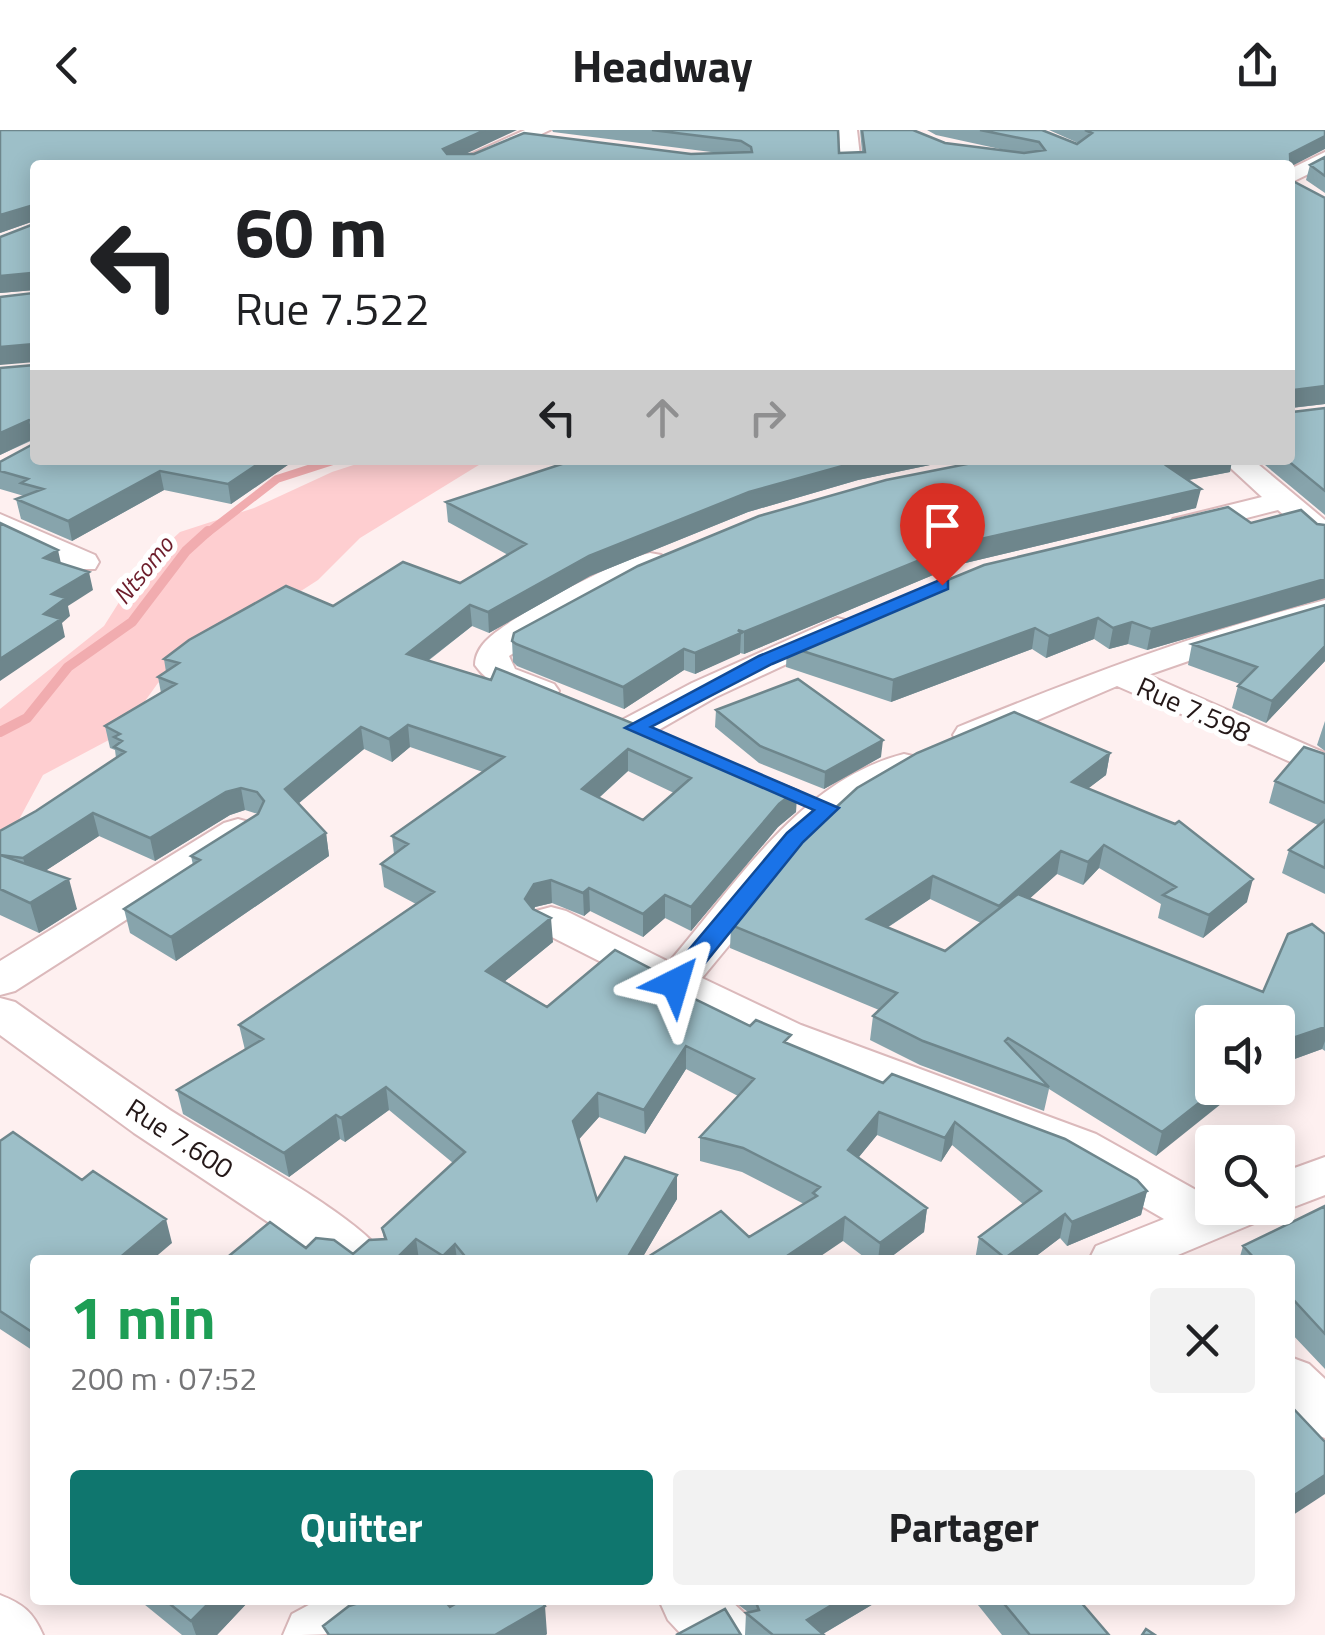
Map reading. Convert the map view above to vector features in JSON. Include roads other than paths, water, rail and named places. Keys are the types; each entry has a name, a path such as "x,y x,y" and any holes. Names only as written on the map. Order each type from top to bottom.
{"street":[{"path":"848,130 851,160"},
{"path":"470,160 534,134 562,144"},
{"path":"1295,185 1325,158"},
{"path":"1242,465 1325,535"},
{"path":"1160,530 1286,500"},
{"path":"0,523 84,562"},
{"path":"670,742 503,676 492,665 492,656 500,645 580,596 688,546"},
{"path":"1118,674 1318,617"},
{"path":"606,716 719,682 860,618"},
{"name":"Rue 7.598","path":"675,983 795,837 811,800 865,783 1118,674 1325,766"},
{"path":"0,981 246,826"},
{"path":"551,920 785,1036 1079,1146 1195,1200"},
{"name":"Rue 7.600","path":"0,1013 151,1121 354,1255"},
{"path":"1295,1187 1325,1175"},
{"path":"1145,1254 1203,1225"},
{"path":"1295,1385 1325,1414"},
{"path":"314,1635 369,1605"},
{"path":"694,1605 724,1635"},
{"path":"0,1624 12,1635"}],"waterway":[{"name":"Ntsomo","path":"206,534 277,479 320,465"},
{"name":"Ntsomo","path":"0,732 27,718 68,667 132,622 186,551 208,531"}]}
